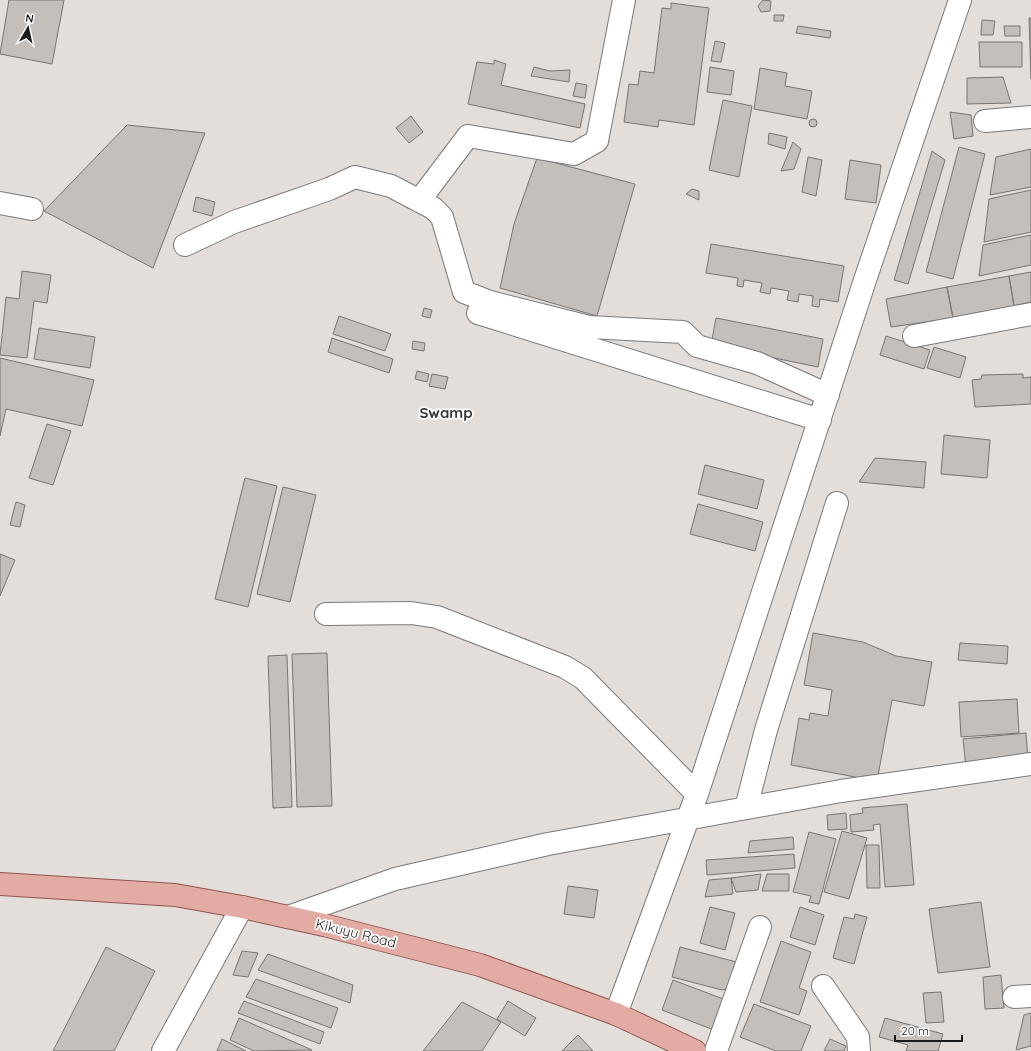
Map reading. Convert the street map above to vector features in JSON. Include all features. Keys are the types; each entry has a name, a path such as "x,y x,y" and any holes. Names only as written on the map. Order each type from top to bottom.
{"main road":[{"name":"Kikuyu Road","path":"0,884 175,895 288,917 480,965 616,1014 695,1051"}],"street":[{"path":"419,201 468,136 574,154 597,141 624,0"},
{"path":"616,1014 697,794 960,0"},
{"path":"985,121 1031,117"},
{"path":"185,245 234,222 329,189 355,177 392,186 433,208 442,217 464,292 490,302 589,327 683,332 697,346 757,363 828,395"},
{"path":"0,203 32,209"},
{"path":"478,313 820,420"},
{"path":"914,336 1031,314"},
{"path":"746,808 766,730 837,503"},
{"path":"326,614 411,613 437,617 565,667 583,678 697,794"},
{"path":"288,917 358,891 396,879 548,844 903,781 956,776 1031,764"},
{"path":"163,1051 242,907"},
{"path":"716,1051 760,928"},
{"path":"823,986 858,1037 859,1051"}],"building":[{"path":"9,0 64,0 52,64 0,54"},
{"path":"763,0 771,1 770,11 761,12 758,6"},
{"path":"671,3 709,8 694,125 659,120 658,127 624,122 629,84 638,85 640,71 654,73 662,8 671,9"},
{"path":"774,15 784,15 783,21 774,21"},
{"path":"1029,18 1031,18 1031,79"},
{"path":"982,20 995,21 993,35 981,35"},
{"path":"798,26 831,31 830,38 796,33"},
{"path":"1004,26 1020,26 1020,36 1005,36"},
{"path":"715,41 725,43 721,62 711,61"},
{"path":"979,42 1022,42 1022,67 980,67"},
{"path":"494,60 506,64 501,85 585,104 580,128 468,104 477,62 494,64"},
{"path":"534,67 550,71 570,70 569,82 531,76"},
{"path":"710,67 734,71 731,95 707,92"},
{"path":"760,68 787,73 785,86 812,91 807,119 754,109"},
{"path":"1003,77 1011,103 967,104 967,78"},
{"path":"576,83 587,85 585,98 573,96"},
{"path":"723,100 752,106 739,177 709,170"},
{"path":"950,112 971,115 973,136 954,139"},
{"path":"411,116 423,132 409,143 396,128"},
{"path":"811,119 815,119 817,123 815,127 811,127 809,125 809,121"},
{"path":"127,125 205,133 153,268 44,211"},
{"path":"769,133 787,137 785,149 768,144"},
{"path":"793,142 801,149 794,169 781,171"},
{"path":"959,147 985,154 953,279 926,272"},
{"path":"1031,149 1031,187 990,195 996,157"},
{"path":"932,151 945,160 908,284 894,280"},
{"path":"808,157 822,160 816,196 802,192"},
{"path":"537,158 635,184 597,316 500,288 514,224"},
{"path":"850,160 881,165 876,203 845,199"},
{"path":"692,189 699,191 699,200 686,194"},
{"path":"1031,190 1031,232 984,242 989,199"},
{"path":"196,197 215,202 212,216 193,211"},
{"path":"1031,235 1031,265 979,276 983,245"},
{"path":"711,244 844,266 838,302 820,299 819,307 812,306 813,296 799,294 798,302 787,300 789,291 771,288 770,294 760,292 762,283 744,280 743,287 737,286 738,278 706,273"},
{"path":"22,271 51,275 47,303 34,301 27,358 0,355 6,297 19,299"},
{"path":"1031,272 1031,302 1014,306 1009,276"},
{"path":"1009,276 1014,306 953,318 947,287"},
{"path":"947,287 953,318 891,327 886,299"},
{"path":"424,308 432,310 430,318 422,316"},
{"path":"339,316 391,334 385,351 333,334"},
{"path":"716,318 823,339 818,367 711,345"},
{"path":"39,328 95,337 90,368 34,359"},
{"path":"886,336 930,350 924,369 880,355"},
{"path":"332,338 393,359 389,373 328,352"},
{"path":"413,341 425,343 424,351 412,349"},
{"path":"934,347 966,357 960,378 927,368"},
{"path":"0,358 94,380 82,426 6,409 0,436"},
{"path":"417,371 429,374 427,382 415,379"},
{"path":"432,374 448,377 445,389 429,386"},
{"path":"1023,374 1023,378 1031,377 1031,404 975,407 972,380 981,379 982,375"},
{"path":"47,424 71,431 53,485 29,478"},
{"path":"944,435 990,440 987,478 941,474"},
{"path":"875,458 926,462 924,488 859,482"},
{"path":"705,465 764,480 757,509 698,494"},
{"path":"245,478 277,486 248,607 215,599"},
{"path":"283,487 316,495 290,602 257,594"},
{"path":"16,502 25,505 20,527 10,525"},
{"path":"698,504 763,522 755,551 690,534"},
{"path":"0,554 15,560 0,596"},
{"path":"813,633 863,642 896,656 932,662 924,706 892,700 877,781 791,765 799,718 809,720 810,713 828,716 832,690 804,685"},
{"path":"960,643 1008,646 1007,664 958,660"},
{"path":"327,653 332,806 297,807 292,654"},
{"path":"287,655 292,807 273,808 268,656"},
{"path":"1017,699 1019,733 961,737 959,702"},
{"path":"1026,733 1028,761 966,767 963,739"},
{"path":"907,804 914,885 885,887 880,824 873,825 874,830 851,832 850,815 863,813 862,808"},
{"path":"846,813 847,829 828,830 827,815"},
{"path":"842,831 867,838 849,899 824,892"},
{"path":"809,832 836,839 819,904 809,902 811,896 793,892"},
{"path":"793,837 794,849 748,853 750,841"},
{"path":"866,845 879,845 880,888 867,888"},
{"path":"794,854 795,868 707,875 706,860"},
{"path":"761,874 758,890 736,892 731,878"},
{"path":"767,874 789,874 789,891 762,891"},
{"path":"731,878 733,894 705,897 709,880"},
{"path":"568,886 598,890 594,918 564,914"},
{"path":"981,902 990,967 938,973 929,909"},
{"path":"710,907 735,913 725,950 700,943"},
{"path":"800,907 824,915 815,945 790,937"},
{"path":"855,914 867,917 854,964 833,958 844,917 854,919"},
{"path":"781,941 811,952 799,988 807,991 799,1015 760,1002"},
{"path":"106,947 155,971 114,1051 53,1051"},
{"path":"680,947 740,963 733,988 722,990 672,977"},
{"path":"242,951 258,953 248,977 233,975"},
{"path":"268,954 353,985 350,1003 258,970"},
{"path":"1001,975 1004,1008 985,1009 983,977"},
{"path":"256,979 338,1008 331,1028 246,997"},
{"path":"673,980 726,1000 714,1030 662,1010"},
{"path":"941,992 944,1022 926,1023 923,993"},
{"path":"244,1001 324,1032 320,1044 238,1013"},
{"path":"508,1001 536,1018 525,1036 497,1019"},
{"path":"462,1002 501,1022 482,1051 423,1051"},
{"path":"754,1004 811,1026 801,1051 776,1051 740,1037"},
{"path":"1031,1013 1031,1046 1016,1050 1024,1015"},
{"path":"239,1018 312,1050 254,1051 230,1040"},
{"path":"885,1018 943,1034 938,1051 906,1051 908,1045 879,1037"},
{"path":"578,1035 593,1051 562,1051"},
{"path":"222,1039 246,1051 217,1051"},
{"path":"830,1039 846,1046 844,1051 824,1051"}],"district":[{"name":"Swamp","path":"446,412"}]}
